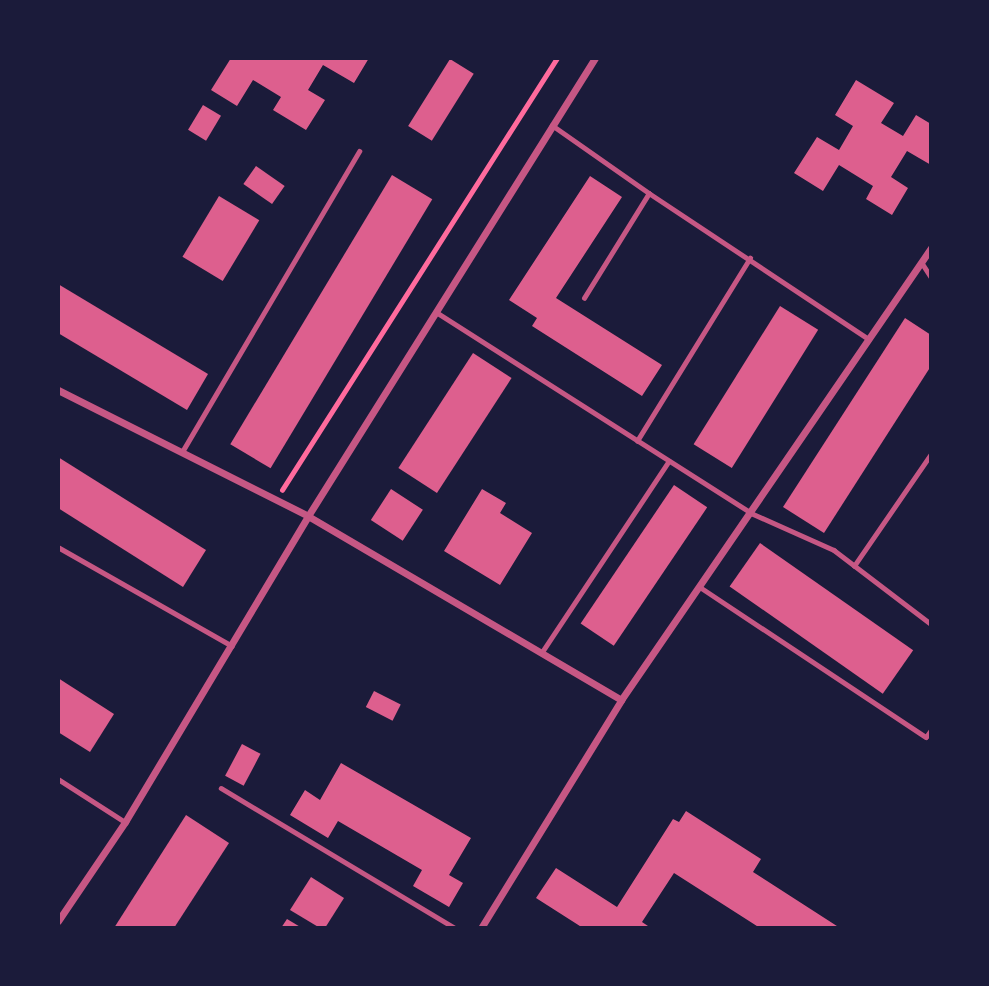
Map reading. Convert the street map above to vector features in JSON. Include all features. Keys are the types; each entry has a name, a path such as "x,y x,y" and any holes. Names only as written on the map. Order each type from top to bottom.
{"street":[{"path":"58,921 125,822 308,516 595,58"},
{"path":"481,928 621,699 931,248"},
{"path":"58,390 308,516 621,699"}],"lane":[{"path":"552,125 649,193 870,339"},
{"path":"182,453 359,151"},
{"path":"584,298 649,193"},
{"path":"637,441 750,258"},
{"path":"922,263 931,277"},
{"path":"436,312 751,513 834,550 931,624"},
{"path":"855,566 931,454"},
{"path":"541,653 669,461"},
{"path":"58,547 232,646"},
{"path":"700,587 926,737 931,730"},
{"path":"58,779 125,822"},
{"path":"221,788 455,928"}],"path":[{"path":"276,500 557,58"}],"building":[{"path":"231,58 369,58 354,83 323,65 308,90 325,100 306,130 273,110 281,97 253,80 237,106 211,90"},
{"path":"450,59 474,74 432,141 408,126"},
{"path":"856,80 894,103 881,123 903,136 916,115 931,124 931,165 907,151 891,177 908,188 892,215 866,199 873,186 839,165 823,191 794,173 817,137 839,150 853,126 835,115"},
{"path":"203,105 221,116 206,141 188,130"},
{"path":"256,166 285,186 272,204 243,184"},
{"path":"392,175 432,199 271,468 230,444"},
{"path":"590,176 622,197 556,298 662,365 642,396 532,326 537,318 509,300"},
{"path":"219,196 259,220 223,281 182,257"},
{"path":"58,284 208,374 187,410 58,333"},
{"path":"780,306 818,330 732,468 694,444"},
{"path":"905,318 931,335 931,366 824,533 783,507"},
{"path":"473,353 512,378 437,493 398,468"},
{"path":"58,457 206,550 183,587 58,508"},
{"path":"674,485 707,507 614,646 581,623"},
{"path":"391,489 423,510 403,541 371,520"},
{"path":"482,489 506,503 500,513 532,533 500,585 444,551"},
{"path":"760,543 913,650 883,694 730,586"},
{"path":"58,678 114,714 90,752 58,732"},
{"path":"374,691 401,705 393,721 366,707"},
{"path":"242,744 261,754 244,786 225,776"},
{"path":"341,763 471,838 449,875 463,883 449,907 413,886 422,870 338,821 328,838 290,815 305,790 320,800"},
{"path":"686,811 761,859 753,872 840,928 760,928 674,873 642,922 651,928 583,928 536,898 556,868 617,907 673,819 679,822"},
{"path":"186,815 229,843 174,928 114,928"},
{"path":"311,877 344,898 325,928 320,928 290,910"},
{"path":"287,919 302,928 281,928"}]}
